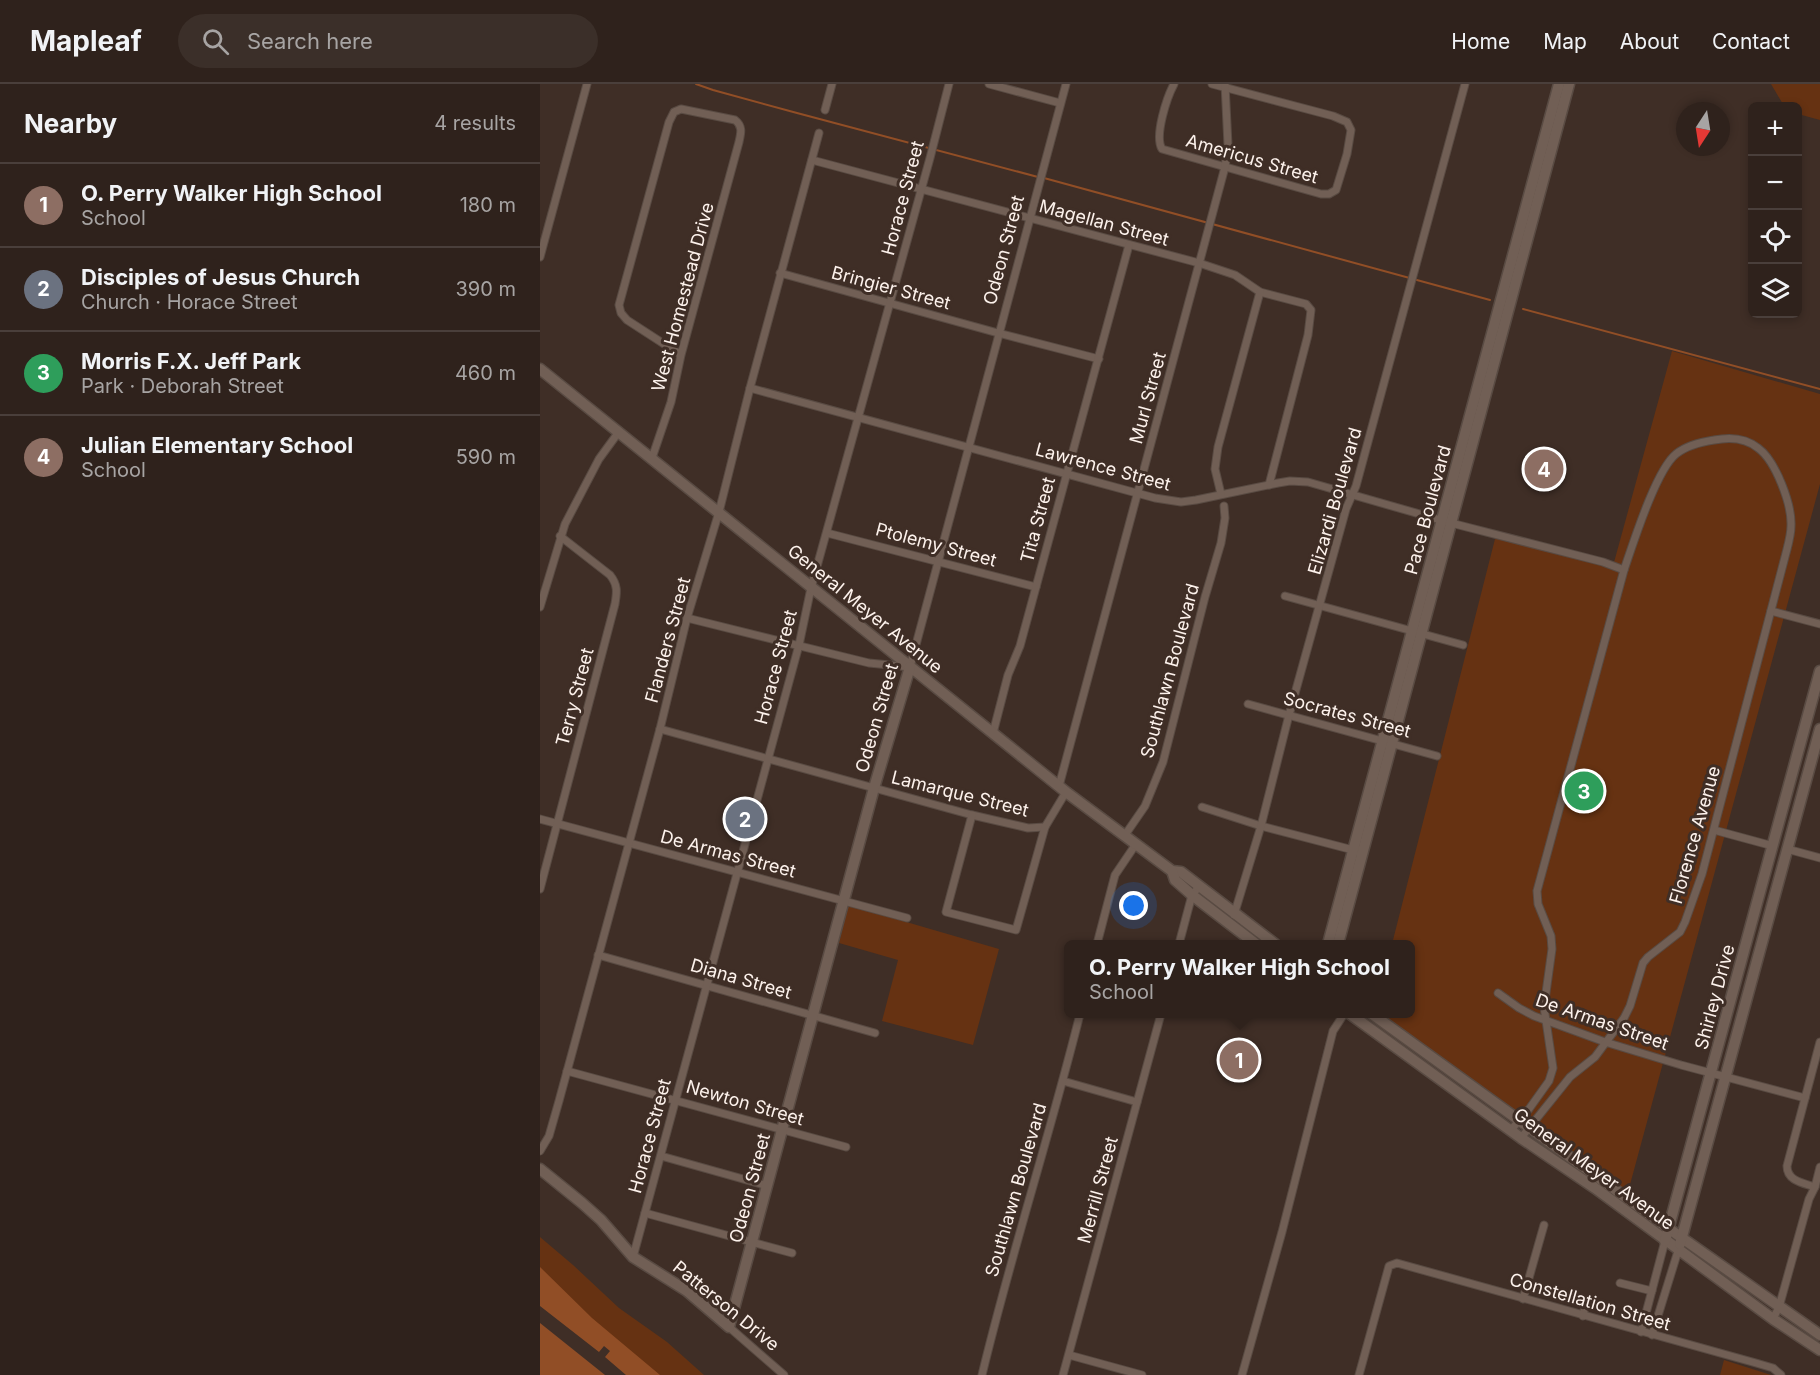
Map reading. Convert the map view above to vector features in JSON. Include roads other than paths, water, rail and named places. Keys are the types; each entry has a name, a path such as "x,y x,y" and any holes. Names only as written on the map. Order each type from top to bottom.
{"street":[{"path":"540,257 587,84"},
{"path":"825,110 832,84"},
{"name":"Horace Street","path":"633,1257 799,645 811,588 930,158 948,84"},
{"path":"989,84 1060,103"},
{"name":"Odeon Street","path":"729,1327 874,788 910,667 1066,84"},
{"name":"Americus Street","path":"1174,84 1159,131 1160,147 1321,194 1329,194 1336,190 1347,154 1350,125 1333,116 1225,86"},
{"path":"1212,84 1225,86"},
{"name":"Elizardi Boulevard","path":"1230,919 1261,826 1289,715 1356,486 1465,84"},
{"name":"Pace Boulevard","path":"1330,940 1358,851 1510,290 1561,91 1569,84"},
{"name":"Murl Street","path":"972,815 946,912 1016,930 1045,827 1063,789 1138,493 1225,167 1228,145 1225,86"},
{"name":"West Homestead Drive","path":"652,458 671,402 681,355 739,142 741,127 735,120 681,109 674,112 669,122 619,305 621,313 627,320 681,355"},
{"name":"Flanders Street","path":"540,1151 549,1136 567,1071 819,133"},
{"name":"Magellan Street","path":"812,160 1200,263 1235,275 1260,292 1306,304 1311,310 1310,324 1269,485"},
{"name":"Tita Street","path":"993,733 1008,675 1020,646 1129,245"},
{"name":"Bringier Street","path":"780,273 1098,359"},
{"path":"1221,494 1215,468 1218,447 1260,292"},
{"name":"General Meyer Avenue","path":"540,369 1063,789 1172,872 1175,880 1195,891 1230,919 1251,940"},
{"name":"Lawrence Street","path":"750,388 1162,499 1181,502 1290,481 1308,482 1447,522 1603,562 1624,570"},
{"path":"540,607 560,536 599,459 618,433"},
{"path":"1512,1130 1549,1081 1553,1068 1544,1007 1552,949 1551,936 1538,904 1537,891 1624,570 1663,470 1676,454 1702,441 1719,439 1745,441 1758,447 1765,454 1782,484 1791,525 1771,611 1820,624"},
{"name":"Southlawn Boulevard","path":"1125,835 1142,813 1163,762 1204,597 1221,543 1225,518 1224,506"},
{"name":"Ptolemy Street","path":"827,532 1036,587"},
{"name":"Terry Street","path":"540,889 615,604 617,586 610,575 560,536"},
{"path":"1285,596 1462,645"},
{"name":"Florence Avenue","path":"1521,1138 1569,1077 1595,1057 1624,1018 1643,963 1680,932 1685,922 1702,874 1771,611"},
{"path":"687,618 869,663 910,667"},
{"name":"Shirley Drive","path":"1641,1332 1820,671"},
{"name":"Socrates Street","path":"1248,704 1437,756"},
{"name":"Lamarque Street","path":"660,729 972,815 1028,828 1045,827"},
{"name":"Shirley Drive","path":"1652,1335 1682,1238 1820,729"},
{"path":"1202,807 1261,826 1358,851"},
{"name":"De Armas Street","path":"540,819 907,918"},
{"path":"1714,830 1820,858"},
{"path":"1098,940 1115,875 1136,844"},
{"name":"Pace Boulevard","path":"1339,940 1358,851"},
{"path":"1180,940 1195,891"},
{"name":"General Meyer Avenue","path":"1230,919 1266,940"},
{"name":"Diana Street","path":"598,955 875,1033"},
{"name":"De Armas Street","path":"1498,993 1519,1008 1547,1021 1605,1042 1805,1098"},
{"name":"Southlawn Boulevard","path":"982,1375 1001,1296 1079,1018"},
{"name":"Merrill Street","path":"1064,1375 1160,1018"},
{"path":"1242,1375 1282,1232 1331,1039 1342,1018"},
{"name":"General Meyer Avenue","path":"1356,1018 1521,1138 1595,1188 1773,1319 1820,1350"},
{"name":"General Meyer Avenue","path":"1378,1018 1820,1335"},
{"path":"1815,1187 1796,1181 1787,1172 1787,1166 1820,1042"},
{"name":"Newton Street","path":"567,1071 846,1147"},
{"path":"1063,1081 1137,1102"},
{"path":"661,1156 768,1186"},
{"path":"1773,1319 1779,1307 1820,1167"},
{"name":"Patterson Drive","path":"540,1169 601,1220 633,1257 687,1291 784,1375"},
{"path":"645,1213 792,1253"},
{"path":"1523,1299 1544,1225"},
{"name":"Constellation Street","path":"1359,1375 1389,1266 1397,1263 1773,1368 1782,1375"},
{"path":"1620,1283 1652,1292"},
{"path":"1527,1285 1584,1300 1583,1316"},
{"path":"1069,1355 1142,1375"}],"waterway":[{"path":"696,84 1038,177"},
{"path":"1044,178 1490,300"},
{"path":"1523,309 1820,389"}],"place":[{"name":"Julian Elementary School","path":"1544,469"},
{"name":"Morris F.X. Jeff Park","path":"1584,791"},
{"name":"Disciples of Jesus Church","path":"745,819"},
{"name":"O. Perry Walker High School","path":"1239,1060"}]}
